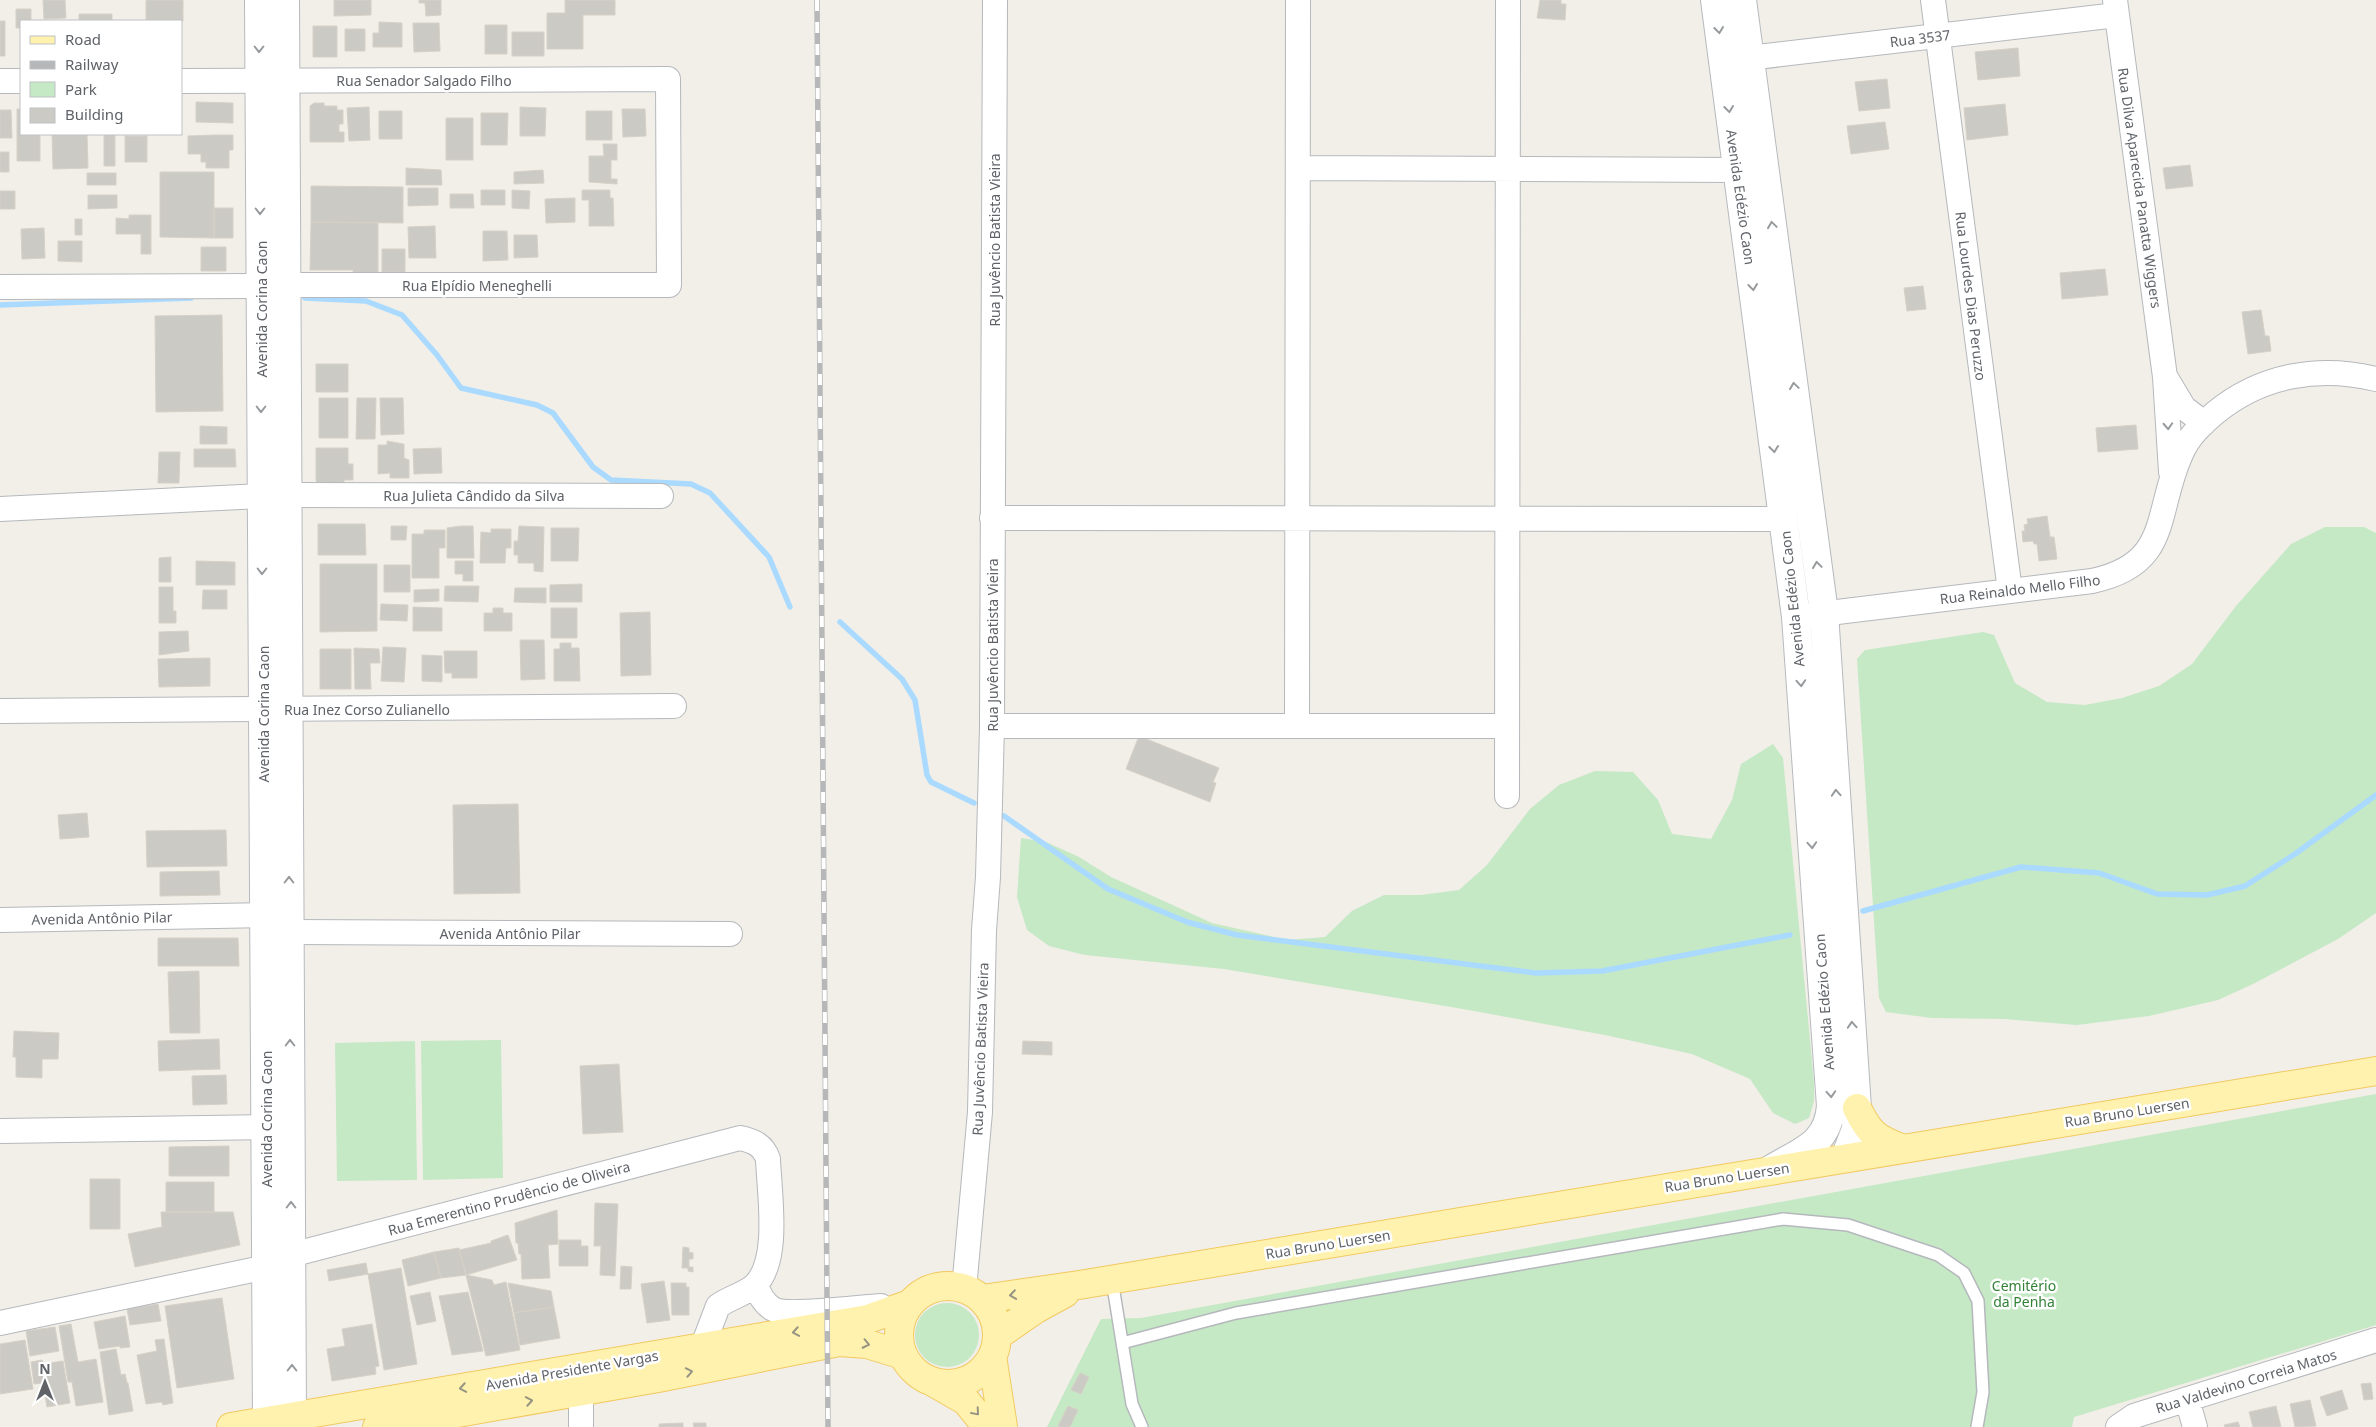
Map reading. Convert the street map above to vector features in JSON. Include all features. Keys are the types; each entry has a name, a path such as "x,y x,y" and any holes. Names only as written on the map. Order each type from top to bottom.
{"main road":[{"name":"Avenida Corina Caon","path":"259,0 272,80 276,709 290,932 291,1255 277,1422"},
{"name":"Avenida Corina Caon","path":"272,80 285,0"},
{"name":"Avenida Edézio Caon","path":"1715,0 1796,617 1831,1106 1830,1120 1820,1140 1770,1170"},
{"name":"Avenida Edézio Caon","path":"1742,0 1824,613 1857,1108 1856,1129 1845,1158"},
{"name":"Avenida Corina Caon","path":"276,709 264,915 266,1267 277,1422"},
{"name":"Rua Bruno Luersen","path":"973,1294 1079,1285 1112,1280 1901,1148 2376,1071"},
{"path":"1857,1108 1867,1129 1881,1141 1901,1148"},
{"name":"Rua Bruno Luersen","path":"995,1346 1036,1309 1079,1285"},
{"path":"987,1427 966,1401 920,1375 910,1366 903,1354 899,1328 903,1315 910,1304 921,1293 935,1287 950,1286 973,1294 990,1310 995,1322 995,1346 1003,1427"},
{"name":"Avenida Presidente Vargas","path":"231,1427 277,1422 868,1319 910,1304"},
{"name":"Avenida Presidente Vargas","path":"378,1427 581,1392 839,1342 867,1344 903,1354"},
{"path":"932,1381 946,1383 967,1379 984,1367 995,1346"}],"street":[{"name":"Rua Juvêncio Batista Vieira","path":"973,1294 992,726 995,0"},
{"path":"1297,726 1298,0"},
{"path":"1507,796 1508,0"},
{"name":"Rua Lourdes Dias Peruzzo","path":"1933,0 2010,591"},
{"name":"Rua 3537","path":"1723,61 1938,36 2116,8"},
{"name":"Rua Dilva Aparecida Panatta Wiggers","path":"2116,8 2165,377 2171,482"},
{"name":"Rua Senador Salgado Filho","path":"182,81 668,79 669,285"},
{"path":"0,81 20,81"},
{"path":"1298,168 1737,170"},
{"name":"Rua Elpídio Meneghelli","path":"0,287 669,285"},
{"name":"Rua Reinaldo Mello Filho","path":"1796,617 2092,581 2114,576 2130,568 2144,556 2156,537 2181,453 2193,434 2204,422 2228,402 2258,386 2289,376 2319,372 2352,373 2376,379"},
{"name":"Rua Dilva Aparecida Panatta Wiggers","path":"2165,377 2184,408 2204,422"},
{"name":"Rua Julieta Cândido da Silva","path":"0,509 275,495 661,496"},
{"path":"992,518 1783,519"},
{"name":"Rua Inez Corso Zulianello","path":"0,711 674,706"},
{"path":"992,726 1507,726"},
{"name":"Avenida Antônio Pilar","path":"0,920 264,915"},
{"name":"Avenida Antônio Pilar","path":"290,932 730,934"},
{"path":"0,1131 266,1127"},
{"name":"Rua Emerentino Prudêncio de Oliveira","path":"291,1255 726,1140 740,1138 752,1140 764,1149 768,1159 771,1251 766,1271 756,1285"},
{"path":"0,1323 266,1267"},
{"path":"702,1348 718,1306 756,1285 763,1301 775,1310 810,1311 910,1304"},
{"name":"Rua Valdevino Correia Matos","path":"2118,1427 2134,1416 2376,1340"},
{"path":"581,1392 581,1427"},
{"path":"2186,1399 2195,1427"}],"lane":[{"path":"1122,1343 1236,1313 1783,1219 1848,1225 1938,1255 1964,1274 1978,1301 1983,1392 1977,1427"},
{"path":"1112,1280 1132,1404 1142,1427"}],"green space":[{"path":"2325,527 2364,527 2376,533 2376,913 2338,939 2253,984 2218,1000 2149,1016 2077,1025 2005,1019 1932,1018 1886,1012 1879,998 1857,659 1865,650 1983,632 1994,635 2015,683 2047,702 2085,705 2122,698 2159,686 2192,664 2236,606 2291,544"},
{"path":"1773,744 1783,758 1814,1082 1814,1101 1809,1118 1795,1124 1773,1113 1750,1079 1692,1054 1605,1035 1463,1009 1224,969 1085,955 1049,946 1027,930 1017,897 1021,838 1046,842 1079,857 1111,877 1212,923 1287,940 1325,937 1352,911 1384,895 1421,895 1459,890 1487,865 1530,809 1559,785 1595,771 1633,772 1658,800 1672,834 1711,839 1732,800 1741,764"},
{"path":"501,1040 503,1178 423,1180 421,1041"},
{"path":"415,1041 417,1180 337,1181 335,1043"},
{"name":"Cemitério da Penha","path":"2376,1094 2376,1325 2074,1417 2072,1427 1047,1427 1101,1319 1141,1318"},
{"path":"947,1303 965,1309 973,1317 979,1335 973,1353 965,1361 947,1367 929,1361 921,1353 915,1335 921,1317 929,1309"}],"building":[{"path":"43,0 65,0 66,18 44,19"},
{"path":"146,0 183,0 183,21 146,20"},
{"path":"334,0 371,0 371,15 334,16"},
{"path":"419,0 441,0 441,15 426,16 425,3 419,3"},
{"path":"565,0 615,0 615,15 583,15 583,49 547,49 547,13 565,13"},
{"path":"1540,0 1561,0 1561,4 1566,4 1565,20 1537,18"},
{"path":"16,9 31,9 31,20 20,20 20,28 16,28"},
{"path":"79,14 112,14 112,20 79,20"},
{"path":"0,21 5,21 5,56 0,56"},
{"path":"379,22 402,23 402,47 373,47 373,33 379,33"},
{"path":"413,23 439,23 440,51 414,52"},
{"path":"485,25 507,25 507,54 485,54"},
{"path":"313,26 337,26 337,57 313,57"},
{"path":"345,29 365,29 365,51 345,51"},
{"path":"512,32 544,32 544,56 512,56"},
{"path":"2018,48 2020,76 1978,80 1975,52"},
{"path":"1887,79 1890,108 1859,111 1855,82"},
{"path":"196,102 233,103 233,123 196,122"},
{"path":"314,103 324,103 324,106 337,106 337,110 343,110 343,124 339,124 339,132 344,132 344,142 310,142 310,106"},
{"path":"2005,104 2008,135 1967,140 1964,108"},
{"path":"369,107 370,140 349,141 347,108"},
{"path":"520,107 546,108 545,136 520,136"},
{"path":"17,109 20,109 20,135 40,135 40,161 17,161"},
{"path":"622,109 645,109 646,136 623,137"},
{"path":"0,110 11,110 12,138 0,138"},
{"path":"379,111 402,111 402,139 379,139"},
{"path":"586,111 612,111 612,140 586,140"},
{"path":"481,113 508,113 507,145 481,145"},
{"path":"446,118 473,118 473,160 446,160"},
{"path":"1885,122 1889,149 1851,154 1847,126"},
{"path":"52,135 87,135 88,168 53,169"},
{"path":"104,135 115,135 115,166 104,166"},
{"path":"233,135 233,150 229,150 229,168 206,168 206,162 201,162 201,154 188,154 188,136"},
{"path":"125,136 147,136 147,162 125,162"},
{"path":"603,144 617,144 617,160 611,160 611,179 617,179 617,184 589,182 589,156 604,156"},
{"path":"0,152 9,152 9,172 0,172"},
{"path":"2190,165 2193,186 2166,189 2163,168"},
{"path":"406,168 441,170 442,185 406,185"},
{"path":"543,170 544,183 514,184 514,172"},
{"path":"160,172 214,172 214,238 160,237"},
{"path":"87,173 116,173 116,185 87,185"},
{"path":"311,186 403,187 403,223 311,222"},
{"path":"408,188 438,188 438,205 408,206"},
{"path":"481,190 505,190 505,205 481,205"},
{"path":"512,190 530,191 529,209 512,208"},
{"path":"582,190 610,190 610,198 613,198 614,226 589,226 589,200 582,200"},
{"path":"0,191 15,191 15,209 0,209"},
{"path":"450,194 473,194 474,208 450,208"},
{"path":"88,195 117,195 117,208 88,209"},
{"path":"575,198 575,222 546,223 545,199"},
{"path":"214,208 233,208 233,238 214,238"},
{"path":"129,215 151,215 151,254 141,254 141,234 116,234 116,218 129,219"},
{"path":"75,219 82,219 82,235 75,235"},
{"path":"311,222 378,223 378,273 353,273 353,270 310,270"},
{"path":"435,226 436,258 409,258 408,227"},
{"path":"44,228 45,258 22,259 21,229"},
{"path":"483,231 507,231 508,260 483,261"},
{"path":"514,235 537,235 538,257 514,258"},
{"path":"58,241 82,241 82,262 58,261"},
{"path":"201,247 226,247 226,271 201,271"},
{"path":"382,249 405,249 405,272 382,272"},
{"path":"2105,269 2108,295 2062,299 2060,273"},
{"path":"1923,286 1926,309 1907,311 1904,288"},
{"path":"2261,310 2265,336 2269,336 2271,351 2248,354 2242,312"},
{"path":"222,315 223,411 156,412 155,316"},
{"path":"316,364 348,364 348,392 316,392"},
{"path":"319,398 348,398 348,438 319,438"},
{"path":"357,398 376,398 375,439 356,439"},
{"path":"380,398 403,398 404,434 381,435"},
{"path":"2136,425 2138,449 2098,452 2096,428"},
{"path":"200,426 227,427 227,444 200,444"},
{"path":"387,441 404,444 404,458 409,460 409,478 390,478 390,473 378,474 378,445 387,445"},
{"path":"316,448 348,448 348,464 353,464 353,480 344,480 344,483 319,484 316,481"},
{"path":"441,448 442,473 414,474 413,449"},
{"path":"194,449 235,449 236,467 194,467"},
{"path":"159,452 180,452 179,483 158,483"},
{"path":"2047,516 2050,537 2054,537 2057,559 2039,561 2037,544 2034,544 2033,541 2023,542 2022,531 2025,531 2024,525 2028,524 2027,519"},
{"path":"318,524 365,524 366,555 318,555"},
{"path":"391,526 407,526 406,540 391,540"},
{"path":"473,526 474,558 447,558 447,528"},
{"path":"519,526 544,527 543,572 534,571 534,563 518,563 518,555 514,555 514,541 518,541"},
{"path":"551,528 579,528 578,561 551,561"},
{"path":"491,529 511,529 511,548 506,548 505,563 480,563 481,532 491,533"},
{"path":"424,530 445,530 445,548 439,548 439,578 412,578 412,534 424,534"},
{"path":"171,557 171,582 159,582 159,558"},
{"path":"196,561 235,562 235,585 196,585"},
{"path":"455,561 473,561 473,581 463,581 463,574 455,574"},
{"path":"320,564 377,564 377,631 320,632"},
{"path":"384,565 410,565 410,592 384,592"},
{"path":"582,584 582,602 550,602 550,585"},
{"path":"445,586 479,586 478,602 444,601"},
{"path":"159,587 173,587 173,611 176,611 176,623 159,623"},
{"path":"515,588 546,588 546,603 514,602"},
{"path":"439,589 439,601 414,602 414,590"},
{"path":"203,590 227,590 227,609 202,609"},
{"path":"381,604 408,605 407,621 380,620"},
{"path":"413,607 442,608 442,631 413,631"},
{"path":"493,608 503,608 503,613 512,613 512,631 484,631 484,613 493,613"},
{"path":"551,608 577,608 577,638 551,638"},
{"path":"650,612 651,675 621,676 620,613"},
{"path":"188,631 189,651 159,655 159,632"},
{"path":"520,640 544,640 545,679 521,680"},
{"path":"560,643 571,643 571,648 579,648 580,681 554,681 554,649 560,649"},
{"path":"383,647 406,648 404,682 381,681"},
{"path":"354,648 379,649 380,663 370,663 371,689 355,689"},
{"path":"320,649 351,649 351,689 320,689"},
{"path":"444,651 477,651 477,678 452,678 452,673 445,673"},
{"path":"422,655 442,656 442,682 422,681"},
{"path":"210,658 210,686 159,687 158,659"},
{"path":"1139,736 1219,768 1213,782 1216,783 1210,802 1126,769"},
{"path":"518,804 520,893 454,894 453,805"},
{"path":"87,813 89,837 60,839 58,815"},
{"path":"226,830 227,866 147,867 146,831"},
{"path":"219,871 220,895 160,896 160,872"},
{"path":"158,938 238,938 239,966 158,966"},
{"path":"199,971 200,1033 170,1033 168,972"},
{"path":"14,1031 59,1033 58,1059 42,1059 42,1078 16,1077 16,1057 13,1057"},
{"path":"219,1039 220,1069 159,1071 158,1041"},
{"path":"1023,1041 1052,1042 1052,1055 1022,1054"},
{"path":"619,1064 623,1132 583,1134 580,1066"},
{"path":"226,1075 227,1104 193,1105 192,1076"},
{"path":"229,1146 229,1176 169,1176 169,1147"},
{"path":"90,1179 120,1179 120,1229 90,1229"},
{"path":"166,1182 214,1182 214,1212 166,1212"},
{"path":"595,1203 618,1204 615,1276 600,1275 601,1246 594,1246"},
{"path":"557,1210 558,1244 548,1245 550,1278 522,1279 521,1254 519,1254 518,1243 516,1243 515,1223"},
{"path":"161,1212 233,1212 240,1245 135,1267 128,1234 162,1227"},
{"path":"508,1235 517,1260 466,1275 459,1250 491,1243 491,1241"},
{"path":"559,1240 581,1240 581,1246 588,1246 588,1266 559,1266"},
{"path":"683,1247 689,1248 689,1252 693,1253 693,1259 689,1259 689,1267 693,1267 693,1272 688,1271 688,1268 682,1268"},
{"path":"459,1248 466,1275 441,1278 434,1252"},
{"path":"434,1252 441,1278 408,1286 402,1260"},
{"path":"366,1263 368,1274 329,1281 327,1270"},
{"path":"621,1266 632,1267 631,1289 620,1289"},
{"path":"401,1268 417,1364 384,1370 368,1274"},
{"path":"466,1275 492,1280 494,1285 506,1282 520,1350 486,1356"},
{"path":"664,1281 670,1320 647,1323 641,1284"},
{"path":"508,1283 551,1291 554,1307 514,1313"},
{"path":"671,1283 686,1283 686,1287 689,1287 689,1315 672,1315"},
{"path":"430,1292 436,1321 417,1325 410,1296"},
{"path":"468,1292 483,1351 452,1355 439,1296"},
{"path":"222,1298 234,1379 177,1388 165,1306"},
{"path":"158,1304 161,1321 130,1325 127,1309"},
{"path":"554,1307 560,1338 520,1345 514,1313"},
{"path":"125,1316 130,1347 120,1348 120,1346 99,1349 94,1322"},
{"path":"71,1324 78,1362 96,1359 103,1402 76,1406 72,1382 68,1382 59,1326"},
{"path":"372,1324 379,1366 375,1367 376,1374 332,1381 327,1349 345,1346 342,1329"},
{"path":"55,1327 59,1351 30,1356 26,1331"},
{"path":"164,1339 173,1403 163,1405 162,1402 146,1404 137,1355 157,1351 155,1340"},
{"path":"25,1340 33,1389 0,1394 0,1344"},
{"path":"116,1349 121,1375 125,1374 128,1383 133,1411 109,1415 100,1352"},
{"path":"42,1360 43,1364 63,1361 70,1403 47,1407 43,1383 34,1384 31,1362"},
{"path":"1080,1373 1089,1377 1081,1394 1071,1390"},
{"path":"2371,1383 2373,1399 2364,1400 2361,1384"},
{"path":"2342,1390 2348,1409 2327,1416 2320,1397"},
{"path":"2310,1400 2316,1426 2295,1427 2290,1404"},
{"path":"1068,1406 1078,1410 1070,1427 1060,1427 1058,1426"},
{"path":"2276,1406 2281,1427 2253,1427 2249,1412"},
{"path":"2238,1422 2240,1427 2225,1427 2224,1425"},
{"path":"683,1423 683,1427 659,1427 659,1424"},
{"path":"693,1423 706,1423 706,1427 694,1427"}],"waterway":[{"path":"0,305 191,298"},
{"path":"305,298 366,301 402,315 437,355 461,388 537,405 553,413 593,467 611,480 691,484 710,493 769,557 790,607"},
{"path":"840,622 902,679 915,700 927,775 931,782 974,803"},
{"path":"1863,911 2021,867 2099,873 2157,894 2207,895 2245,886 2295,854 2376,795"},
{"path":"1004,816 1108,889 1187,922 1237,935 1536,973 1602,971 1790,935"}],"railway":[{"path":"817,0 828,1427"}]}
